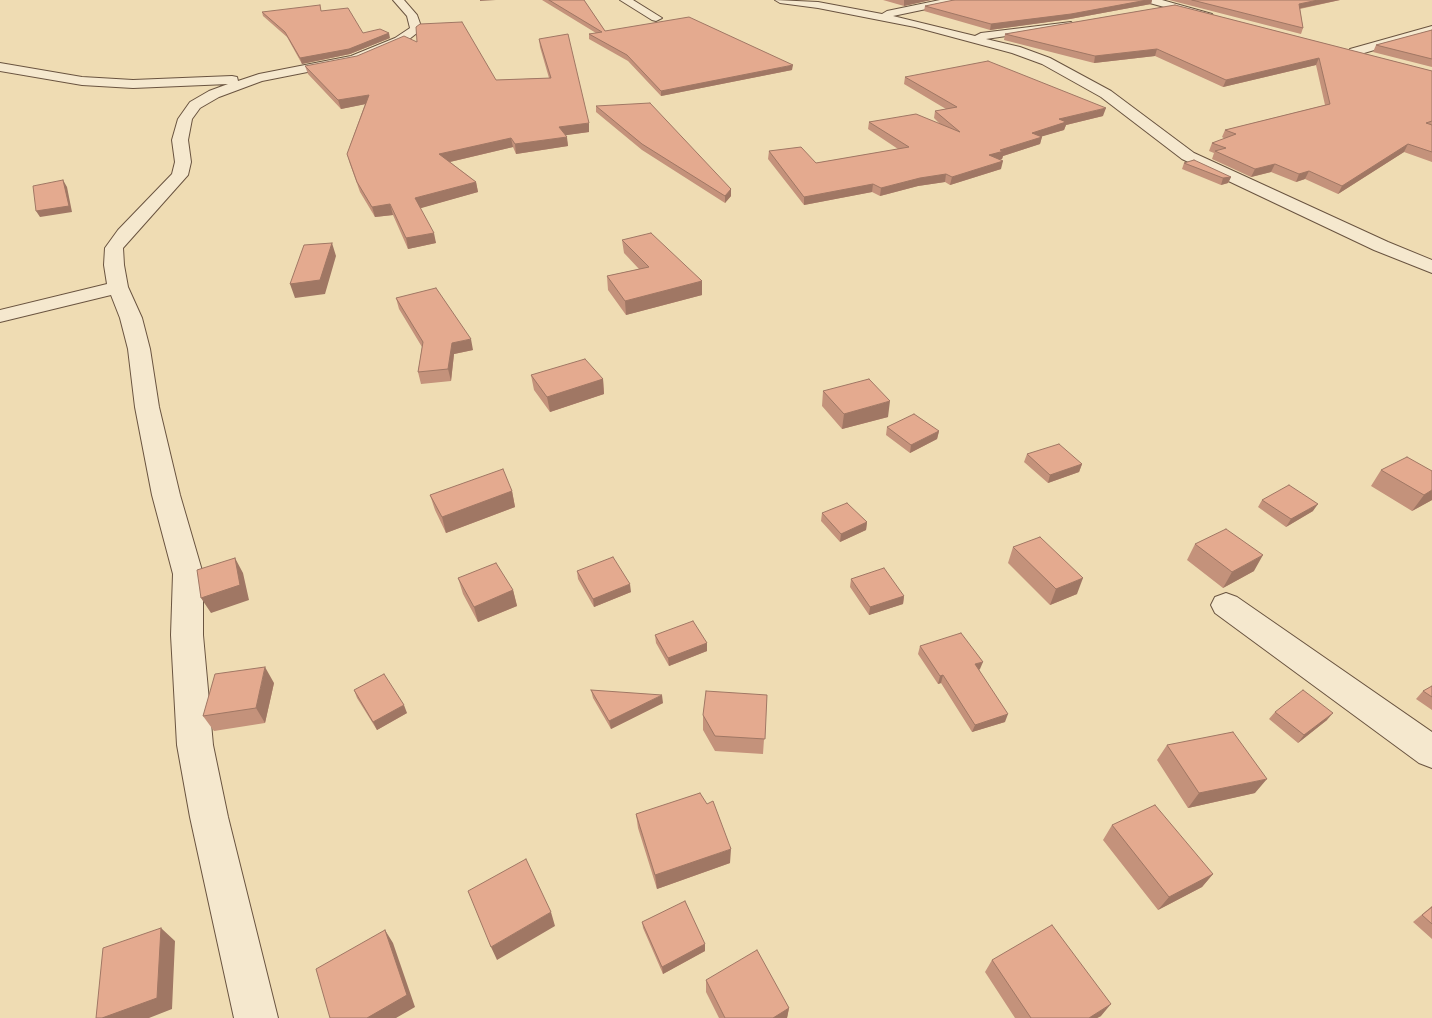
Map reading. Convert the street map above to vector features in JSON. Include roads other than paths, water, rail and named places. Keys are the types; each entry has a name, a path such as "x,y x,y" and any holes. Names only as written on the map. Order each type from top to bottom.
{"street":[{"path":"0,67 82,81 133,84 199,83 259,78 354,59 399,41 416,29 412,15 398,0"},
{"path":"625,0 656,18"},
{"path":"780,0 876,16 969,37 1016,50 1046,61 1106,94 1188,156 1373,243 1432,267"},
{"path":"876,16 955,0"},
{"path":"1150,0 1218,19"},
{"path":"1144,11 1172,6"},
{"path":"969,37 1080,22"},
{"path":"1380,59 1349,51 1432,29"},
{"path":"256,1018 209,817 195,745 187,635 188,574 166,495 147,407 139,349 131,318 118,287 114,265 114,248 124,234 180,175 184,162 180,140 185,119 195,105 214,94 259,78"},
{"path":"0,316 118,287"},
{"path":"1226,605 1432,752"}]}
